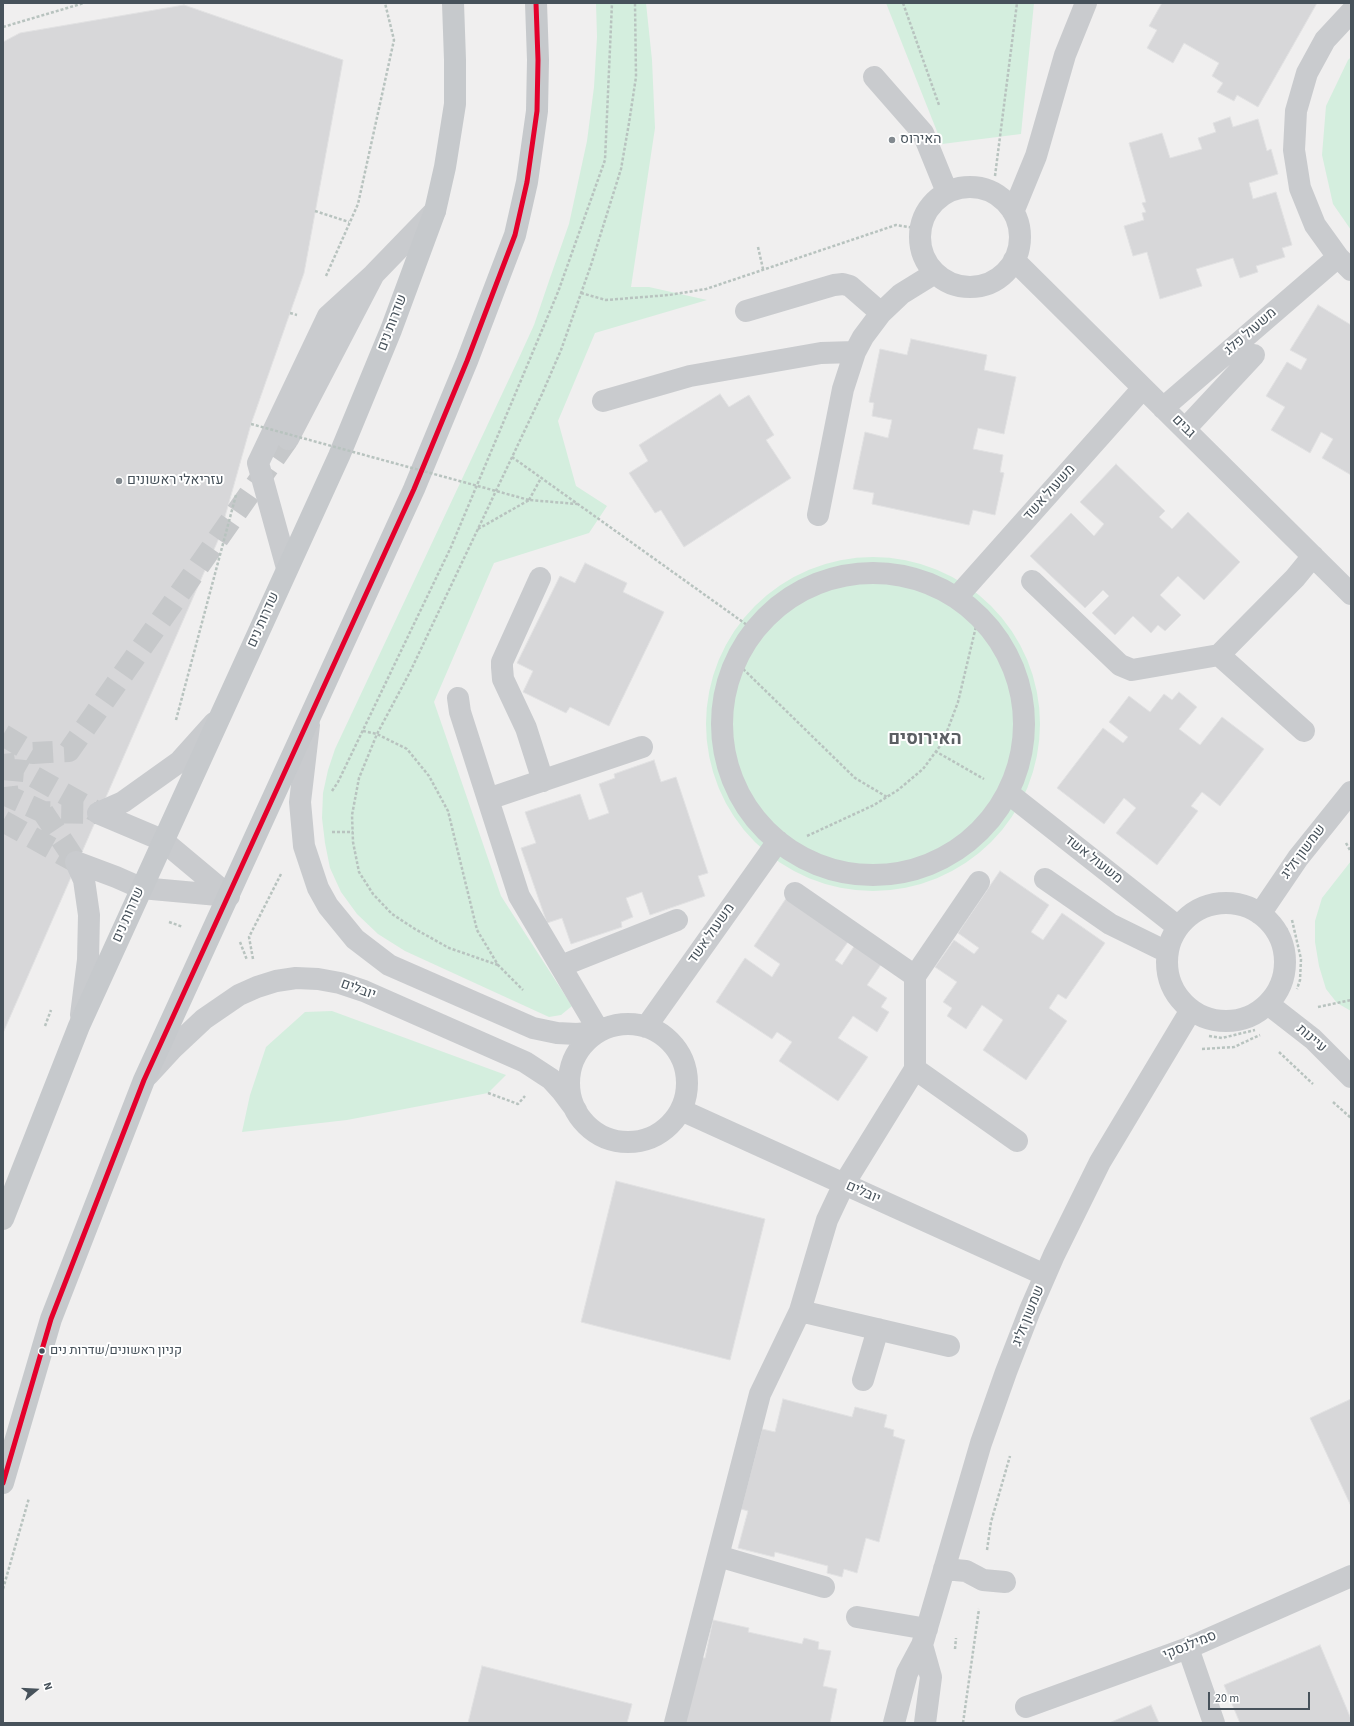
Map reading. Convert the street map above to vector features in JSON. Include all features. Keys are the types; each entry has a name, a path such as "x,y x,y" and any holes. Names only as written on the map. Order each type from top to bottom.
{"main road":[{"name":"שדרות נים","path":"3,1219 79,1026 162,840 223,712 339,456 390,330 435,211 445,167 454,104 455,60 453,3"},
{"path":"3,1483 51,1319 144,1080 414,489 467,361 514,235 527,182 537,111 538,60 536,3"}],"street":[{"path":"1013,212 1036,156 1065,55 1086,3"},
{"name":"משעול פלג","path":"1163,408 1344,263 1315,225 1300,188 1294,150 1296,111 1307,74 1326,40 1351,12"},
{"path":"874,77 923,133 947,192"},
{"path":"962,187 970,187 992,192 1005,201 1013,212 1017,222 1020,238 1018,253 1014,260 1000,277 986,285 977,287 962,287 941,278 935,273 926,260 920,245 921,229 925,214 947,192 962,187"},
{"path":"287,568 258,464 328,316 374,274 435,211"},
{"name":"גבים","path":"1014,260 1313,556 1348,584"},
{"path":"818,514 844,390 855,352 863,337 881,313 901,294 935,273"},
{"path":"288,439 374,274"},
{"path":"746,311 834,285 843,284 850,286 881,313"},
{"path":"603,401 698,374 821,353 855,352"},
{"path":"1185,429 1254,355"},
{"name":"משעול אשד","path":"957,598 1143,388"},
{"path":"1032,581 1120,665 1132,670 1219,655 1295,578 1313,556"},
{"path":"874,572 898,574 921,579 942,588 957,598 979,616 995,634 1008,654 1017,677 1023,701 1025,725 1017,771 1008,793 996,812 981,830 963,846 943,858 920,868 896,874 873,875 849,873 826,868 805,859 781,844 767,832 739,793 729,770 724,746 722,722 724,698 738,654 754,630 765,617 784,601 804,588 826,579 850,573 874,572"},
{"path":"540,578 502,662 502,667 503,679 526,728 543,781"},
{"path":"1219,655 1304,731"},
{"path":"458,698 460,712 519,896 598,1032"},
{"path":"223,712 200,740 179,762 123,802 98,813 162,840 228,896"},
{"path":"309,719 301,786 302,832 310,867 318,888 328,906 354,939 389,965 533,1028 557,1033 577,1034 598,1032"},
{"path":"488,799 642,747"},
{"name":"שמשון זליג","path":"1260,914 1298,858 1351,792"},
{"name":"משעול אשד","path":"1008,793 1178,927"},
{"name":"משעול אשד","path":"646,1027 781,844"},
{"path":"79,1026 88,960 89,915 84,880 76,862 141,888 228,896"},
{"path":"1044,879 1110,924 1167,952"},
{"path":"675,1723 760,1394 800,1311 827,1220 844,1184 915,1069 915,976 979,882"},
{"path":"795,893 915,976"},
{"path":"1216,903 1235,904 1253,909 1260,914 1276,931 1284,953 1285,962 1282,981 1278,989 1276,1010 1234,1021 1216,1021 1191,1010 1184,1004 1173,989 1167,971 1167,952 1169,943 1178,927 1190,914 1198,909 1216,903"},
{"path":"561,966 677,920"},
{"name":"יובלים","path":"144,1080 172,1049 204,1019 239,995 276,981 296,978 318,979 340,983 364,991 532,1066 551,1079 562,1090 576,1110"},
{"name":"שמשון זליג","path":"894,1723 907,1674 924,1637 981,1444 1006,1372 1045,1275 1077,1206 1100,1162 1191,1010"},
{"name":"עיינות","path":"1276,1010 1313,1039 1351,1077"},
{"path":"624,1024 646,1027 663,1035 670,1041 676,1048 684,1064 687,1083 681,1110 676,1118 663,1131 646,1140 628,1142 601,1136 586,1125 576,1110 570,1092 570,1073 572,1064 580,1048 586,1041 598,1032 610,1026 624,1024"},
{"path":"915,1069 1016,1141"},
{"name":"יובלים","path":"681,1110 1045,1275"},
{"path":"800,1311 948,1346"},
{"path":"863,1380 878,1329"},
{"path":"718,1556 824,1587"},
{"path":"944,1569 966,1571 983,1580 1005,1582"},
{"name":"סמילנסקי","path":"1026,1707 1188,1648 1351,1576"},
{"path":"856,1616 924,1637 931,1677 925,1723"},
{"path":"1188,1648 1214,1723"}],"path":[{"path":"3,27 84,3"},
{"path":"329,794 338,782 451,547 558,292 605,160 612,3"},
{"path":"498,965 449,948 392,914 373,894 359,872 353,842 352,815 359,778 377,734 410,672 542,394 561,350 581,293 608,212 620,169 628,130 636,77 634,3"},
{"path":"903,3 939,106"},
{"path":"992,192 1017,3"},
{"path":"315,211 350,222"},
{"path":"581,293 606,300 669,296 706,288 896,225 921,229"},
{"path":"758,247 763,269"},
{"path":"251,424 529,500 578,504"},
{"path":"512,457 754,630"},
{"path":"477,530 529,500 541,478"},
{"path":"781,844 874,805 887,797 923,769 942,742 958,702 979,616"},
{"path":"736,662 855,778 887,797"},
{"path":"363,731 377,734 407,749 429,776 448,811 477,930 498,965 524,992"},
{"path":"936,751 1008,793"},
{"path":"257,987 250,937 302,832"},
{"path":"1198,1050 1234,1047 1260,1035 1276,1010 1293,1003 1300,973 1301,958 1291,915"},
{"path":"238,938 257,987"},
{"path":"1252,1032 1260,1035 1266,1040"},
{"path":"1277,1050 1317,1087"},
{"path":"1328,1097 1351,1118"},
{"path":"962,1723 991,1522 1010,1454"},
{"path":"3,1589 31,1490"}],"green space":[{"path":"596,3 646,3 652,60 655,128 631,287 649,287 707,300 595,333 558,421 576,486 607,506 589,533 494,563 434,702 501,896 572,1006 561,1015 549,1017 405,951 378,934 357,914 341,892 330,868 322,818 323,793 328,770 335,749 534,325 569,224 587,141 594,87 597,37"},
{"path":"886,3 1034,3 1021,134 942,144"},
{"path":"1351,57 1351,230 1333,204 1322,155 1326,106 1348,60"},
{"path":"857,557 889,557 922,564 952,576 979,595 1002,618 1021,645 1028,660 1037,691 1040,708 1040,740 1037,757 1028,788 1021,803 1002,830 979,853 952,872 922,884 889,891 857,891 824,884 794,872 767,853 744,830 725,803 713,773 706,740 706,708 713,675 725,645 744,618 767,595 794,576 824,564"},
{"path":"1351,861 1351,1011 1337,1003 1326,989 1319,966 1315,942 1315,921 1322,898"},
{"path":"332,1011 506,1075 488,1093 347,1120 242,1132 250,1095 266,1047 305,1012"}],"building":[{"path":"1162,3 1317,3 1258,107 1237,95 1234,101 1217,92 1223,83 1212,76 1219,63 1184,43 1173,63 1147,48 1157,30 1149,26"},
{"name":"עזריאלי ראשונים","path":"184,5 343,60 304,273 251,424 219,538 3,1033 3,42 20,33"},
{"path":"1230,117 1233,127 1258,119 1267,151 1271,149 1278,174 1249,183 1253,199 1276,192 1292,245 1282,248 1285,257 1256,266 1258,272 1240,278 1233,258 1196,269 1202,286 1160,299 1147,252 1133,256 1124,226 1144,220 1142,213 1146,212 1142,203 1146,202 1129,143 1162,133 1170,158 1202,149 1198,138 1216,132 1213,123"},
{"path":"1318,305 1351,325 1351,475 1322,458 1333,439 1321,432 1310,453 1271,430 1285,407 1266,396 1287,362 1301,370 1307,359 1290,350"},
{"path":"911,339 987,355 984,370 1016,377 1004,434 978,428 973,449 1003,455 1000,472 1004,473 995,515 973,510 969,525 872,504 874,493 853,489 865,432 888,438 892,420 872,416 874,403 869,402 880,349 907,355"},
{"path":"720,394 729,407 749,395 774,435 766,440 791,478 684,547 661,510 655,513 629,473 648,461 639,445"},
{"path":"1116,464 1165,511 1159,517 1172,529 1188,512 1240,562 1204,600 1178,576 1160,595 1181,615 1165,631 1158,625 1151,633 1133,616 1115,635 1092,613 1109,596 1103,590 1085,608 1030,556 1071,513 1094,536 1104,524 1080,502"},
{"path":"585,563 627,583 623,592 664,612 609,726 570,707 566,713 523,692 533,671 517,663 560,576 575,583"},
{"path":"1179,692 1197,707 1179,729 1200,745 1222,717 1264,749 1220,806 1202,792 1191,806 1198,811 1157,865 1116,833 1136,808 1124,798 1104,824 1057,788 1103,728 1123,743 1128,737 1109,722 1129,696 1150,712 1164,694 1172,700"},
{"path":"654,760 661,782 676,777 708,873 698,876 705,896 650,915 642,892 626,898 633,917 621,922 622,927 571,944 562,918 547,923 521,848 536,843 525,812 580,794 589,820 609,813 599,784 615,778 614,774"},
{"path":"1000,871 1049,905 1031,932 1043,940 1062,913 1105,943 1066,999 1058,994 1049,1008 1067,1021 1026,1080 983,1050 1003,1020 982,1005 966,1029 947,1016 952,1008 943,1002 957,982 935,967 954,940 974,954 979,948 958,933"},
{"path":"787,897 850,939 835,960 842,965 855,945 882,963 867,985 887,998 881,1007 889,1012 877,1032 853,1016 838,1038 868,1057 838,1101 779,1061 792,1042 777,1032 772,1039 716,1002 745,958 772,977 780,964 754,946"},
{"path":"616,1181 765,1219 730,1360 581,1322"},
{"path":"783,1399 852,1417 855,1407 887,1415 884,1427 894,1430 893,1436 905,1440 879,1542 866,1538 857,1573 844,1569 842,1577 827,1573 828,1566 775,1552 774,1557 738,1548 748,1511 741,1509 762,1429 775,1432"},
{"path":"1351,1399 1351,1506 1310,1418"},
{"path":"713,1620 749,1628 748,1632 802,1644 804,1638 819,1642 818,1649 831,1651 823,1686 837,1689 830,1723 685,1723 699,1657 705,1658"},
{"path":"1320,1645 1351,1719 1351,1723 1240,1723 1224,1685"},
{"path":"482,1666 632,1704 627,1723 468,1723"},
{"path":"1151,1705 1159,1723 1109,1723"}],"tunnel":[{"path":"3,735 33,753 69,751 288,439"},
{"path":"3,754 8,796 43,812 98,813"},
{"path":"3,769 24,771 95,811"},
{"path":"43,812 75,860"},
{"path":"3,821 76,862"}],"transit line":[{"path":"3,1483 51,1319 144,1080 414,489 467,361 515,235 527,182 537,111 538,60 536,3"}],"place":[{"name":"האירוס","path":"892,140"},
{"name":"עזריאלי ראשונים","path":"119,481"},
{"name":"קניון ראשונים/שדרות נים","path":"42,1351"}],"district":[{"name":"האירוסים","path":"925,740"}]}
